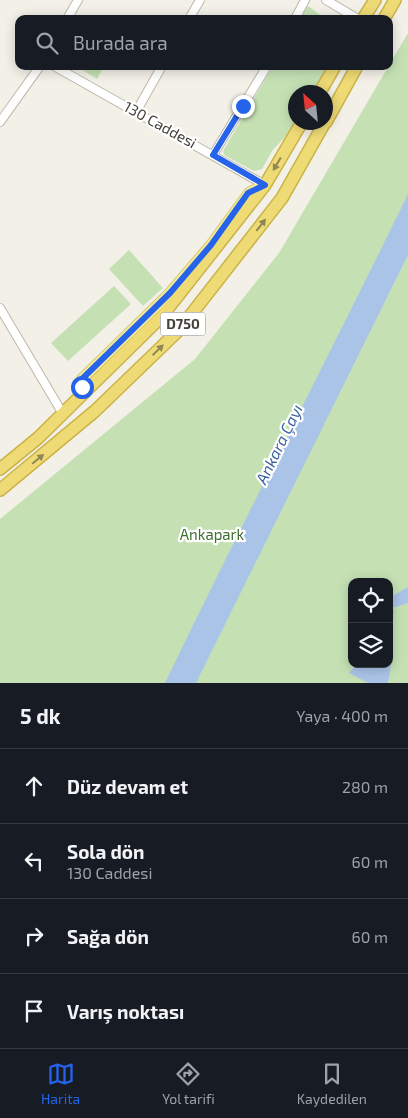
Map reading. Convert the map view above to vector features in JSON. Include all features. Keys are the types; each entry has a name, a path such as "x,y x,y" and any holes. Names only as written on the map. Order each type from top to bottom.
{"highway":[{"path":"366,15 375,0"},
{"path":"386,15 395,0"},
{"path":"324,85 333,70"},
{"name":"D750","path":"333,108 355,70"},
{"name":"D750","path":"0,469 38,438 162,316 265,185 297,130"},
{"name":"D750","path":"0,490 95,411 179,330 282,198 320,130"}],"street":[{"path":"70,15 78,0"},
{"path":"192,15 200,0"},
{"path":"297,15 305,0"},
{"path":"326,0 351,15"},
{"path":"0,122 37,70"},
{"name":"130 Caddesi","path":"61,70 265,185"},
{"path":"136,112 160,70"},
{"path":"213,155 265,70"},
{"path":"0,308 63,414"}],"green space":[{"path":"308,6 320,15 302,15"},
{"name":"Ankapark","path":"408,33 408,683 0,683 0,519 195,359 279,253 386,70 393,70 393,59"},
{"path":"82,70 102,70 97,79"},
{"path":"271,70 326,70 317,85 288,85 288,130 291,130 272,151 262,169 254,171 224,155 223,151"},
{"path":"129,250 163,288 143,306 109,269"},
{"path":"114,286 131,304 68,361 51,343"}],"water":[{"path":"408,194 408,255 196,683 165,683 225,560"},
{"path":"408,587 408,603 393,607 393,596"},
{"path":"353,668 390,668 388,683 368,683 349,673"}],"route":[{"path":"82,387 82,379 170,293 211,245 248,193 265,185 213,155 243,106"}],"water label":[{"name":"Ankara Çayı","path":"279,444"}]}
